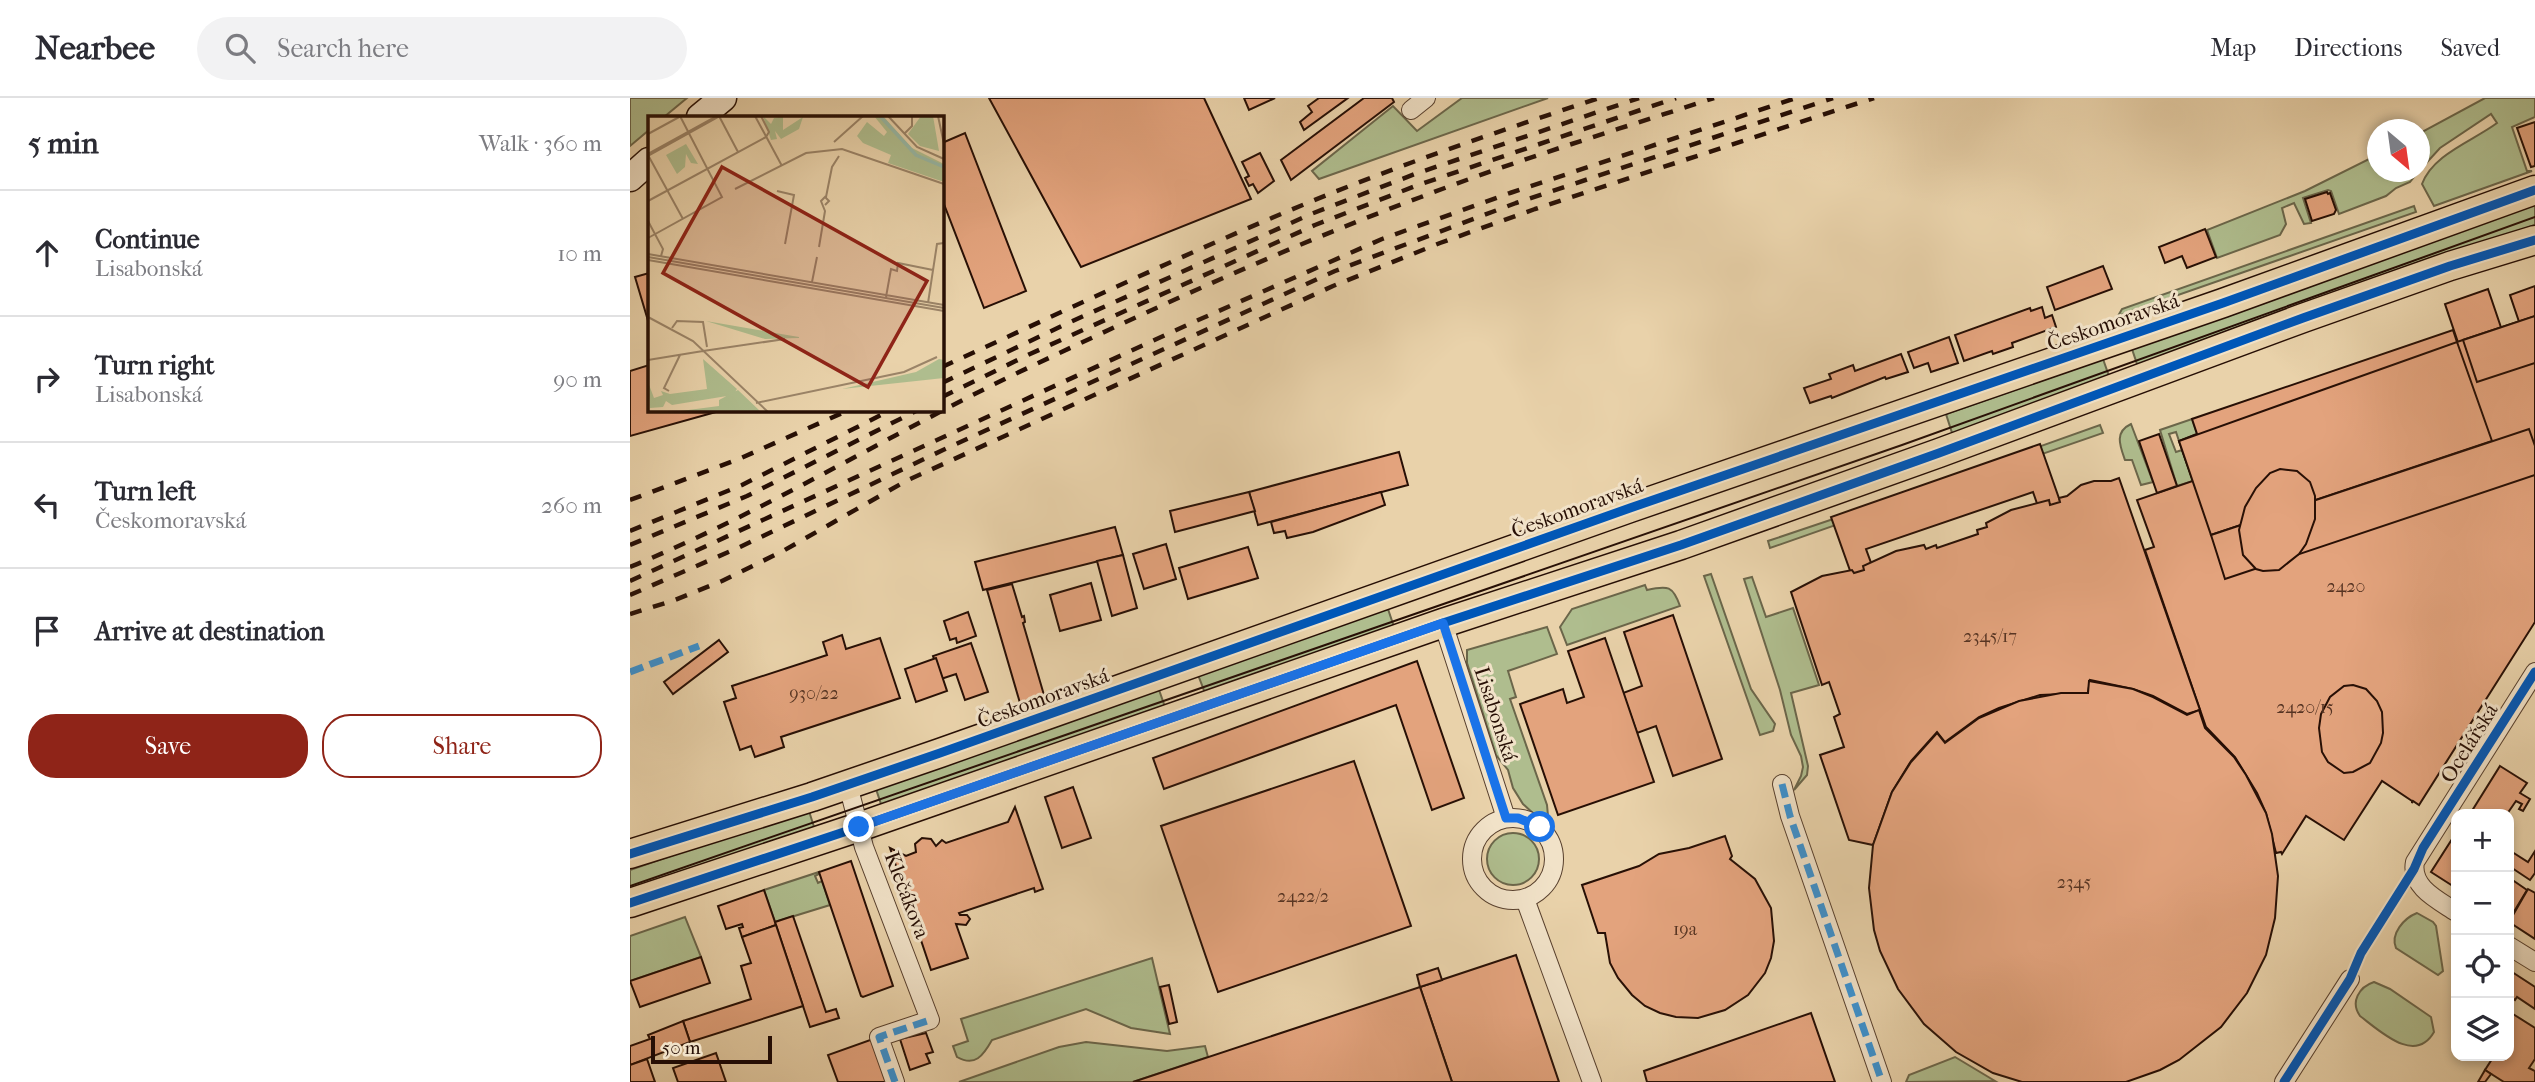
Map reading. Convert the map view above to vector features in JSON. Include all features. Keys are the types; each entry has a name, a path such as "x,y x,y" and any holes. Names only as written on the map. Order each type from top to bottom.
{"main road":[{"path":"701,116 723,98"},
{"path":"630,178 648,162"},
{"name":"Českomoravská","path":"630,854 848,785 1630,508 2222,303 2535,190"},
{"path":"630,903 859,827 1443,623 1670,549 2303,318 2450,266 2535,240"}],"street":[{"path":"1411,110 1426,98"},
{"name":"Lisabonská","path":"1443,623 1506,818"},
{"name":"Ocelářská","path":"2451,908 2420,886 2414,869 2419,855 2535,672"},
{"path":"1782,784 1790,816 1882,1082"},
{"name":"Klečákova","path":"848,785 864,847 930,1020 880,1037 895,1082"},
{"path":"1506,818 1518,818 1540,827 1553,847 1555,860 1552,873 1546,884 1525,899 1501,899 1490,894 1475,876 1471,864 1472,852 1483,830 1506,818"},
{"path":"1525,899 1592,1082"},
{"path":"2514,949 2535,962"},
{"path":"2284,1082 2350,979"}],"green space":[{"path":"630,98 687,98 665,116 648,116 648,131 630,146"},
{"path":"1462,98 1548,98 1319,179 1312,171 1393,106 1417,131"},
{"path":"2485,98 2535,98 2535,117 2512,127 2527,171 2532,171 2434,206 2422,184 2430,182 2430,170 2444,156 2497,123 2491,114 2440,148 2430,159 2430,128"},
{"path":"2367,160 2367,182 2410,182 2386,196 2339,214 2331,191 2303,198 2311,223 2304,224 2294,203 2282,208 2286,224 2280,235 2217,258 2207,230 2305,191"},
{"path":"2535,202 2535,225 2138,367 2132,349"},
{"path":"2414,206 2416,212 2118,316 2122,309"},
{"path":"2103,359 2110,379 1953,436 1946,414"},
{"path":"2192,419 2197,434 2179,441 2176,432 2169,434 2176,452 2182,450 2193,481 2177,486 2160,430"},
{"path":"2131,424 2153,482 2141,485 2132,460 2125,460 2120,435"},
{"path":"2100,425 2103,433 2019,462 2016,455"},
{"path":"1851,513 1853,519 1770,548 1768,541"},
{"path":"1711,574 1751,689 1775,724 1773,731 1760,735 1704,576"},
{"path":"1752,577 1766,617 1793,608 1819,685 1791,693 1808,766 1807,775 1794,790 1803,767 1801,756 1791,735 1780,690 1744,579"},
{"path":"1645,585 1647,590 1669,589 1675,594 1680,606 1567,645 1560,627 1572,609"},
{"path":"1387,606 1394,627 1205,693 1197,672"},
{"path":"1547,627 1557,654 1508,671 1516,697 1510,699 1547,805 1548,816 1544,818 1535,815 1523,804 1513,788 1508,770 1496,755 1467,663 1467,650"},
{"path":"1158,687 1165,707 882,807 875,786"},
{"path":"808,808 815,830 630,893 630,870"},
{"path":"1513,833 1532,840 1539,859 1532,878 1513,885 1494,878 1487,859 1494,840"},
{"path":"819,872 815,876 818,883 822,881 830,905 775,922 764,890"},
{"path":"2417,913 2436,926 2443,971 2438,975 2396,948 2395,937 2399,927"},
{"path":"685,917 701,957 630,981 630,936"},
{"path":"1152,958 1170,1034 1131,1028 1086,1009 992,1040 982,1055 974,1060 957,1057 953,1046 968,1041 961,1019"},
{"path":"2374,982 2390,989 2431,1017 2434,1032 2426,1041 2417,1046 2397,1042 2360,1016 2356,1000 2364,987"},
{"path":"1086,1042 1167,1051 1205,1046 1208,1057 1133,1082 959,1082 1059,1047"},
{"path":"1955,1057 1995,1081 1906,1082 1909,1075"}],"building":[{"path":"989,98 1204,98 1251,199 1081,267"},
{"path":"1244,98 1275,98 1249,110"},
{"path":"1319,98 1348,98 1304,130 1300,122 1312,112 1308,106"},
{"path":"1364,98 1392,98 1394,102 1291,180 1281,160"},
{"path":"2535,122 2535,166 2531,167 2517,128"},
{"path":"965,133 1026,291 984,308 943,202 943,143"},
{"path":"1260,153 1274,181 1258,193 1253,184 1249,186 1245,178 1249,176 1242,162"},
{"path":"2330,193 2336,210 2334,214 2312,221 2305,199"},
{"path":"2205,229 2216,257 2187,268 2182,256 2165,263 2159,247"},
{"path":"2103,266 2112,289 2055,310 2047,287"},
{"path":"648,273 648,321 635,277"},
{"path":"2535,286 2535,369 2510,295"},
{"path":"2488,289 2532,419 2489,434 2445,304"},
{"path":"2042,307 2045,318 2052,315 2056,327 2012,343 2013,347 1964,361 1955,335 2030,308 2031,311"},
{"path":"2535,316 2535,622 2419,805 2413,801 2412,803 2382,781 2344,840 2306,816 2282,854 2276,853 2266,813 2257,793 2235,757 2206,727 2145,550 2154,547 2137,500 2193,481 2179,441 2197,434 2192,419 2453,330 2457,342"},
{"path":"2535,316 2535,363 2477,382 2463,340"},
{"path":"1949,337 1958,363 1931,372 1928,363 1914,368 1908,352"},
{"path":"2457,342 2492,441 2211,535 2179,441"},
{"path":"1901,354 1908,372 1886,379 1885,377 1832,398 1831,396 1810,403 1804,388 1831,379 1829,374 1853,365 1855,371"},
{"path":"648,365 648,411 719,411 630,436 630,371"},
{"path":"2529,429 2535,446 2535,475 2225,579 2211,535"},
{"path":"2159,434 2177,486 2157,493 2139,441"},
{"path":"2040,444 2062,507 2041,515 2033,492 1866,549 1874,571 1853,579 1831,517"},
{"path":"1399,452 1408,485 1258,525 1249,492"},
{"path":"2280,469 2297,471 2310,482 2315,496 2315,519 2306,544 2299,554 2279,570 2263,571 2256,569 2243,555 2239,530 2245,507 2256,488 2270,473"},
{"path":"2119,478 2200,710 2187,714 2153,696 2090,680 2088,693 2040,695 1999,708 1979,717 1945,742 1937,732 1911,761 1892,792 1873,845 1849,840 1820,755 1844,747 1834,717 1840,714 1829,682 1822,685 1791,592 1822,576 1864,570 1863,566 1896,551 1924,545 1926,549 1936,545 1937,548 1978,534 1977,530 1987,527 1986,523 2011,510 2049,500 2050,505 2060,502 2059,498 2067,496 2081,485"},
{"path":"1249,492 1255,511 1175,532 1170,511"},
{"path":"1381,492 1385,505 1313,532 1287,538 1285,531 1274,533 1271,522"},
{"path":"1115,527 1123,555 983,590 975,562"},
{"path":"1166,544 1176,579 1144,589 1133,554"},
{"path":"1248,547 1258,578 1188,599 1179,568"},
{"path":"1123,555 1137,608 1112,616 1097,561"},
{"path":"1091,583 1101,620 1060,631 1050,595"},
{"path":"1012,584 1022,617 1024,616 1023,623 1044,695 1020,703 987,590"},
{"path":"968,612 976,636 957,643 956,638 950,640 944,621"},
{"path":"1673,615 1722,759 1673,776 1656,726 1637,733 1623,693 1642,686 1624,632"},
{"path":"842,635 846,649 880,638 900,698 781,737 784,747 755,757 751,746 740,750 724,702 736,698 732,686 827,655 823,642"},
{"path":"1605,638 1654,782 1558,815 1520,704 1563,689 1567,703 1584,697 1568,651"},
{"path":"719,640 728,652 673,694 664,682"},
{"path":"971,643 988,692 965,700 956,674 941,679 933,656"},
{"path":"936,658 947,691 916,702 905,669"},
{"path":"1417,661 1464,798 1432,810 1396,705 1164,789 1153,758"},
{"path":"2089,681 2133,689 2187,715 2199,710 2205,728 2234,757 2266,813 2278,876 2275,918 2266,955 2247,993 2221,1027 2179,1060 2126,1082 2022,1082 1993,1073 1956,1052 1924,1024 1898,989 1880,951 1874,930 1869,888 1873,845 1892,792 1911,762 1937,733 1945,743 1979,718 2019,701 2061,693 2088,693"},
{"path":"2353,685 2366,689 2377,701 2382,712 2383,733 2381,743 2370,763 2353,772 2344,773 2328,762 2322,752 2319,728 2321,714 2330,697 2344,686"},
{"path":"1354,761 1411,926 1218,992 1161,826"},
{"path":"2500,766 2527,783 2520,793 2530,799 2523,811 2519,809 2522,804 2516,801 2510,809 2473,809"},
{"path":"1073,787 1091,838 1062,848 1045,797"},
{"path":"1015,807 1043,889 1035,892 1034,888 959,913 970,919 966,925 956,924 968,958 931,970 890,848 906,856 916,852 915,844 922,838 931,839 936,846 942,840 946,843 1008,822"},
{"path":"1725,836 1732,856 1730,859 1755,879 1771,908 1774,941 1771,958 1765,973 1748,995 1725,1010 1698,1018 1660,1013 1645,1006 1618,978 1610,963 1605,933 1598,933 1582,885 1639,866 1659,854 1689,848"},
{"path":"2451,841 2451,885 2431,872"},
{"path":"2535,851 2535,873 2530,880 2514,869 2514,853 2528,862"},
{"path":"851,861 893,986 863,997 819,872"},
{"path":"2514,881 2527,890 2514,912"},
{"path":"2528,889 2535,893 2535,939 2514,925 2514,913"},
{"path":"764,890 776,925 742,937 739,928 743,927 742,924 726,929 718,906"},
{"path":"793,916 826,1012 836,1009 839,1018 810,1027 775,922"},
{"path":"776,925 803,1006 690,1042 683,1021 751,999 741,966 751,963 742,937"},
{"path":"1516,955 1559,1082 1452,1082 1420,987"},
{"path":"701,957 710,983 640,1007 630,981"},
{"path":"1438,968 1442,980 1420,987 1417,975"},
{"path":"2514,973 2535,987 2535,1009 2517,997 2515,1000"},
{"path":"1169,985 1177,1022 1169,1024 1160,987"},
{"path":"1420,987 1452,1082 1133,1082"},
{"path":"1811,1013 1835,1082 1647,1082 1644,1071"},
{"path":"2514,1015 2535,1028 2535,1059 2529,1068 2535,1071 2535,1082 2504,1082 2485,1070 2491,1061 2514,1061"},
{"path":"683,1021 690,1042 630,1065 630,1046 650,1039 648,1035"},
{"path":"926,1033 933,1052 926,1054 930,1063 910,1070 900,1039"},
{"path":"873,1039 887,1082 838,1082 828,1055"},
{"path":"716,1053 726,1082 678,1082 673,1068"},
{"path":"647,1059 655,1082 630,1082 630,1065"},
{"path":"2485,1070 2491,1074 2485,1082 2478,1082"}],"tram line":[{"path":"630,886 1902,445 2535,217"}],"railway":[{"path":"943,367 1168,263 1341,189 1599,98"},
{"path":"943,383 1311,214 1415,174 1639,98"},
{"path":"943,397 1030,354 1315,225 1418,185 1676,98"},
{"path":"943,411 1177,298 1372,216 1457,183 1714,98"},
{"path":"630,581 1196,321 1382,239 1510,193 1796,98"},
{"path":"630,595 740,547 943,450 1335,271 1516,203 1833,98"},
{"path":"630,614 722,581 783,551 906,481 1333,286 1535,209 1874,98"},
{"path":"630,500 739,459 847,411"},
{"path":"630,531 742,485 889,411"},
{"path":"630,545 747,496 916,411"},
{"path":"630,567 733,520 943,411"}],"marked path":[{"path":"630,672 699,646"},
{"path":"1782,784 1790,816 1882,1082"},
{"path":"895,1082 879,1037 930,1020"}],"cycle path":[{"path":"630,854 812,797 940,753 1630,508 2223,303 2535,190"},
{"path":"630,903 859,827 1443,623 1681,545 2303,318 2450,266 2535,240"},
{"path":"2284,1082 2350,979 2361,953 2414,869 2423,848 2535,672"}],"route":[{"path":"859,827 1443,623 1506,818 1518,818 1540,827"}]}
